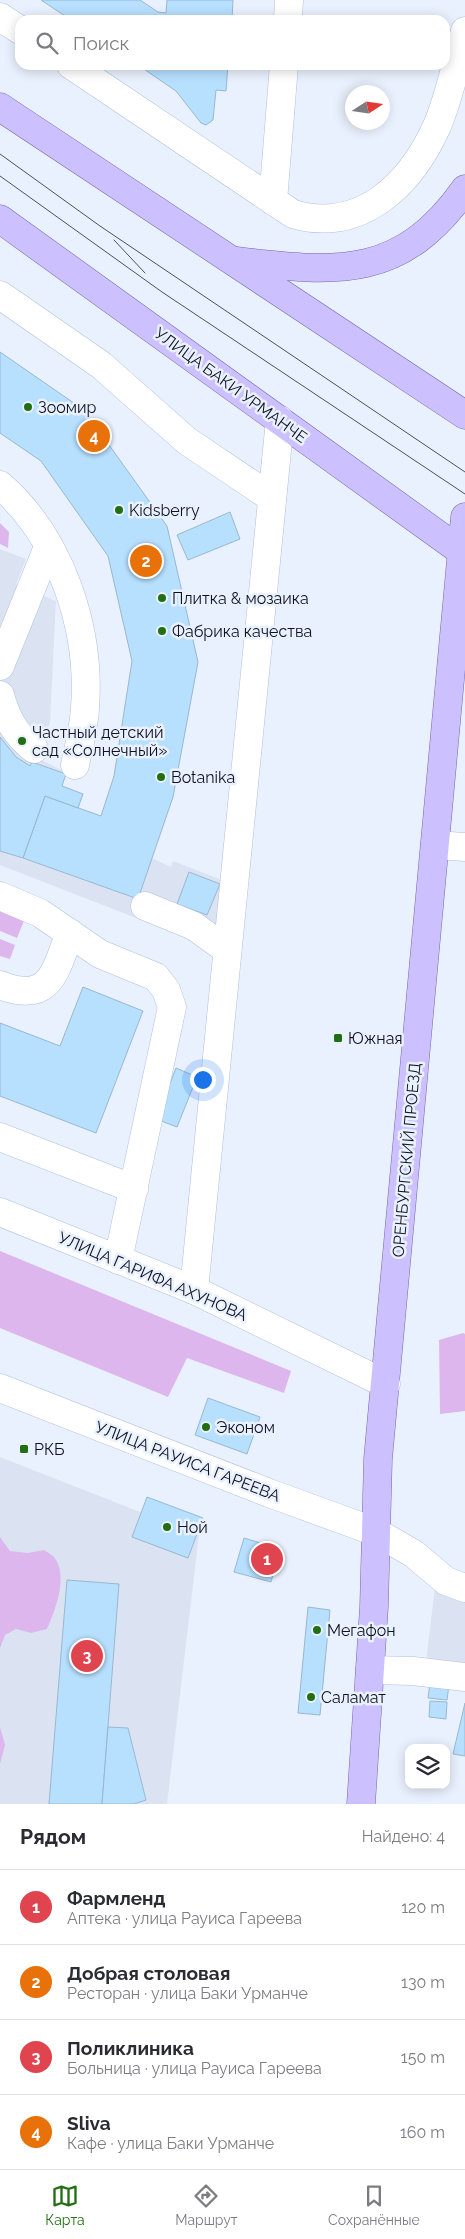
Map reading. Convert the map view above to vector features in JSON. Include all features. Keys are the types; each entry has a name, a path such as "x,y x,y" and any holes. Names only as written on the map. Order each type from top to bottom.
{"main road":[{"path":"0,106 465,416"},
{"path":"231,260 301,268 338,269 374,262 406,247 428,233 450,211 465,189"},
{"name":"УЛИЦА БАКИ УРМАНЧЕ","path":"0,219 463,553"},
{"name":"ОРЕНБУРГСКИЙ ПРОЕЗД","path":"361,1804 370,1670 378,1460 465,517"}],"street":[{"path":"288,15 289,0"},
{"path":"0,17 15,27"},
{"path":"78,70 293,214 322,220 358,213 381,200 403,180 427,146 438,124 465,30"},
{"path":"273,201 284,70"},
{"path":"0,295 100,365 187,441 272,498"},
{"path":"194,1290 280,420"},
{"path":"0,485 28,516 48,547 73,604 82,642 85,708 75,765"},
{"path":"0,666 48,547"},
{"path":"0,695 4,711 13,728 34,749"},
{"path":"435,845 465,847"},
{"path":"0,896 40,913 100,954 156,977 164,985 170,998 172,1007 118,1260"},
{"path":"145,906 194,926 227,950"},
{"path":"0,985 16,991 26,991 52,980 70,933"},
{"path":"0,1137 134,1189"},
{"name":"УЛИЦА ГАРИФА АХУНОВА","path":"0,1212 194,1290 386,1384"},
{"name":"УЛИЦА РАУИСА ГАРЕЕВА","path":"0,1388 269,1493 376,1532 414,1554 446,1581 465,1588"},
{"path":"370,1670 412,1671 465,1677"}],"shaded area":[{"path":"0,523 9,532 8,548 0,544"},
{"name":"Частный детский сад «Солнечный»","path":"0,549 26,559 16,584 56,601 50,722 39,759 66,772 62,786 83,794 78,808 45,796 23,858 137,899 152,858 171,867 173,861 225,881 218,933 208,946 0,865"},
{"path":"0,908 25,918 17,938 0,931"},
{"path":"0,939 15,945 10,959 0,956"},
{"path":"0,1251 291,1371 284,1393 187,1358 168,1397 0,1328"},
{"path":"465,1334 465,1411 440,1414 439,1340"},
{"path":"0,1457 199,1535 167,1804 0,1804"},
{"path":"0,1537 10,1551 28,1553 44,1550 52,1555 58,1565 60,1583 57,1603 47,1629 31,1633 16,1629 5,1635 0,1648"},
{"path":"437,1571 465,1575 465,1691 423,1686"},
{"path":"0,1727 5,1745 0,1764"}],"building":[{"path":"41,0 140,0 158,12 166,13 167,0 233,0 232,15 64,15"},
{"path":"145,70 228,70 226,91 216,90 213,120 206,125 201,123 176,91"},
{"path":"0,352 84,410 167,526 198,662 173,797 138,899 23,858 45,796 101,816 114,776 132,661 108,556 41,461 0,433"},
{"path":"230,512 240,539 188,560 177,535"},
{"path":"0,737 16,757 30,766 32,762 66,774 62,786 83,794 78,808 45,796 23,858 0,851"},
{"path":"189,872 220,884 207,915 177,904"},
{"path":"83,987 143,1011 96,1133 0,1096 0,1023 60,1046"},
{"path":"176,1068 197,1077 177,1127 156,1119"},
{"path":"208,1398 260,1417 247,1454 195,1435"},
{"name":"Ной","path":"147,1497 203,1518 188,1558 132,1537"},
{"path":"244,1538 280,1549 271,1582 234,1572"},
{"path":"67,1580 119,1584 102,1804 49,1804"},
{"path":"308,1607 330,1610 320,1715 298,1713"},
{"path":"431,1675 450,1677 447,1700 428,1698"},
{"path":"430,1701 447,1702 446,1719 429,1717"},
{"path":"465,1703 465,1756 453,1754"},
{"path":"108,1727 128,1728 146,1800 134,1804 102,1804"}],"tram line":[{"path":"0,154 100,226 465,472"},
{"path":"0,176 162,292 465,494"},
{"path":"114,240 145,273"}],"place":[{"name":"Зоомир","path":"28,407"},
{"name":"Sliva","path":"94,436"},
{"name":"Kidsberry","path":"119,510"},
{"name":"Добрая столовая","path":"146,561"},
{"name":"Плитка & мозаика","path":"162,598"},
{"name":"Фабрика качества","path":"162,631"},
{"name":"Частный детский сад «Солнечный»","path":"22,741"},
{"name":"Botanika","path":"161,777"},
{"name":"Южная","path":"338,1038"},
{"name":"Эконом","path":"206,1427"},
{"name":"РКБ","path":"24,1449"},
{"name":"Ной","path":"167,1527"},
{"name":"Фармленд","path":"267,1559"},
{"name":"Мегафон","path":"317,1630"},
{"name":"Поликлиника","path":"87,1656"},
{"name":"Саламат","path":"311,1697"}]}
